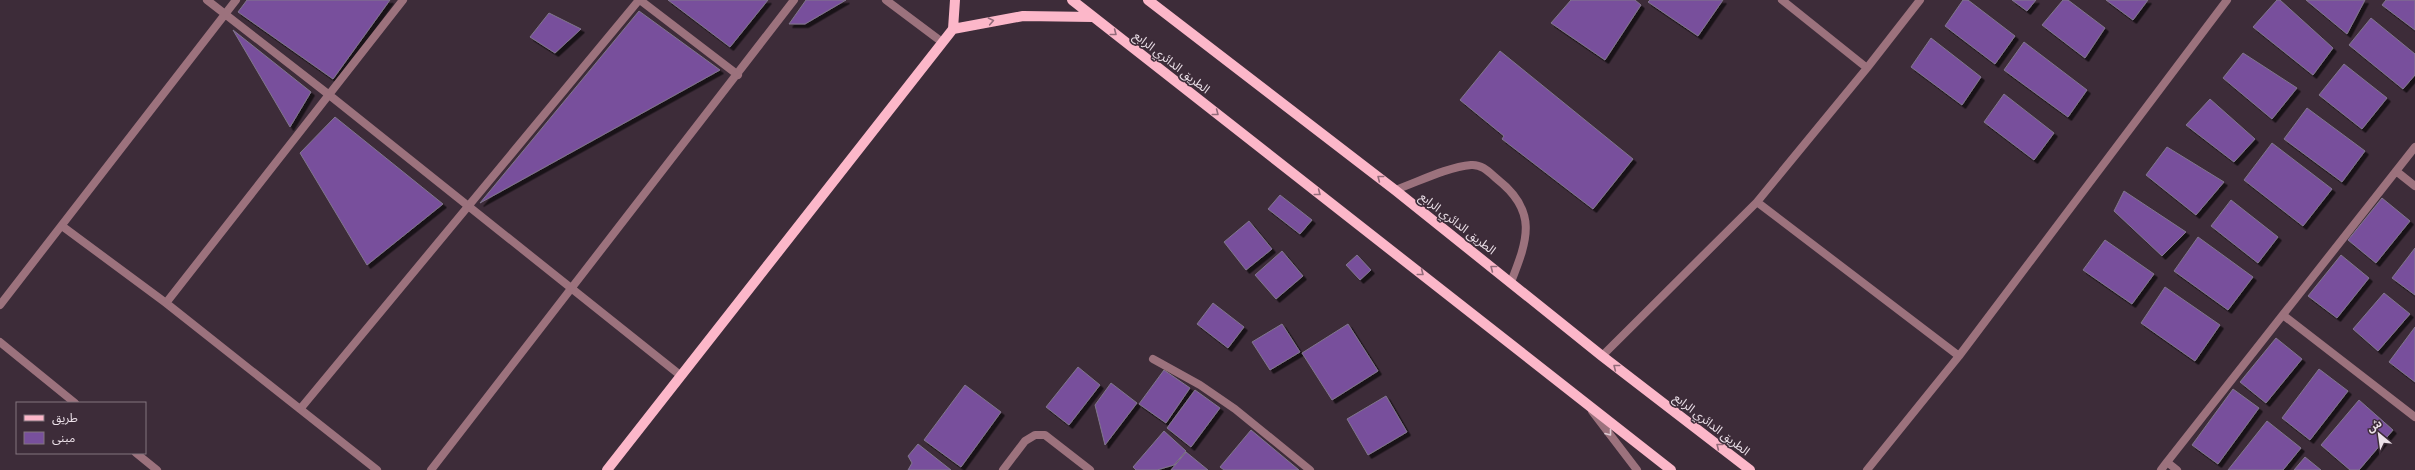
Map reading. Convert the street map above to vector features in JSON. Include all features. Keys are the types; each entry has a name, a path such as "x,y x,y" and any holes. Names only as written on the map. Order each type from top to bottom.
{"main road":[{"path":"607,470 680,375 953,29 956,0"},
{"name":"الطريق الدائري الرابع","path":"1072,0 1671,470"},
{"name":"الطريق الدائري الرابع","path":"1148,0 1395,190 1602,356 1750,470"},
{"path":"953,29 1023,16 1093,17"}],"street":[{"path":"207,0 328,94 680,375"},
{"path":"0,305 236,0"},
{"path":"166,303 403,0"},
{"path":"301,408 640,0 738,75"},
{"path":"431,470 738,75 794,0"},
{"path":"886,0 942,42"},
{"path":"1782,0 1867,68"},
{"path":"1602,356 1757,202 1867,68 1920,0"},
{"path":"1867,470 1959,356 2227,0"},
{"path":"2160,470 2415,147"},
{"path":"1395,190 1472,164 1481,166 1494,176 1512,191 1526,217 1528,229 1524,251 1511,282"},
{"path":"2396,171 2415,186"},
{"path":"1757,202 1959,356"},
{"path":"62,226 166,303 301,408 377,470"},
{"path":"2283,314 2415,417"},
{"path":"0,342 74,402"},
{"path":"1153,359 1200,385 1229,405 1310,470"},
{"path":"1585,402 1637,470"},
{"path":"1003,470 1025,441 1035,435 1045,435 1090,470"},
{"path":"137,454 157,470"},
{"path":"2167,462 2177,470"}],"building":[{"path":"247,0 390,0 333,79 238,12"},
{"path":"668,0 768,0 730,47"},
{"path":"806,0 846,0 805,24 789,24"},
{"path":"1571,0 1635,0 1641,5 1605,60 1551,23"},
{"path":"1650,0 1723,0 1698,36 1648,2"},
{"path":"1963,0 1968,0 2015,36 1995,64 1945,26"},
{"path":"2012,0 2036,0 2027,11"},
{"path":"2063,0 2068,0 2105,28 2085,58 2042,25"},
{"path":"2106,0 2148,0 2133,20"},
{"path":"2277,0 2280,0 2333,48 2313,75 2253,27"},
{"path":"2306,0 2365,0 2347,34"},
{"path":"2386,0 2415,0 2415,30 2382,5"},
{"path":"639,11 720,70 480,203"},
{"path":"549,13 581,29 555,53 530,37"},
{"path":"2371,18 2415,54 2415,75 2403,89 2349,45"},
{"path":"233,30 311,92 290,127"},
{"path":"1931,38 1981,77 1962,105 1911,67"},
{"path":"2024,42 2087,90 2068,117 2004,70"},
{"path":"1500,51 1633,159 1593,209 1502,139 1504,136 1460,100"},
{"path":"2243,53 2297,88 2272,119 2223,78"},
{"path":"2344,64 2387,98 2362,129 2319,95"},
{"path":"2004,94 2054,133 2034,160 1984,122"},
{"path":"2210,99 2255,139 2234,162 2186,125"},
{"path":"2307,108 2365,151 2342,182 2284,139"},
{"path":"335,117 443,204 367,265 300,153"},
{"path":"2272,143 2332,189 2303,226 2244,180"},
{"path":"2167,147 2224,182 2196,215 2146,175"},
{"path":"2124,191 2186,232 2162,256 2114,211"},
{"path":"1280,195 1312,220 1300,234 1268,209"},
{"path":"2382,198 2410,221 2376,263 2348,240"},
{"path":"2231,200 2278,237 2258,263 2211,226"},
{"path":"1249,221 1272,249 1246,270 1224,242"},
{"path":"2198,237 2253,277 2228,310 2174,271"},
{"path":"2105,240 2154,274 2132,304 2083,270"},
{"path":"2415,248 2415,295 2392,278"},
{"path":"1282,251 1303,276 1276,299 1255,275"},
{"path":"1357,255 1371,270 1360,280 1346,265"},
{"path":"2341,255 2369,278 2337,318 2308,296"},
{"path":"2165,287 2220,325 2195,361 2141,323"},
{"path":"2384,293 2410,314 2378,351 2353,329"},
{"path":"1213,303 1244,327 1228,348 1197,324"},
{"path":"1282,324 1300,352 1270,370 1252,342"},
{"path":"1348,324 1378,371 1332,400 1302,353"},
{"path":"2415,327 2415,382 2389,362"},
{"path":"2276,338 2302,359 2266,403 2240,382"},
{"path":"1078,367 1100,385 1069,425 1046,407"},
{"path":"2319,369 2348,391 2310,440 2282,418"},
{"path":"1164,370 1190,388 1166,423 1139,404"},
{"path":"1111,383 1137,403 1105,445 1095,405"},
{"path":"965,385 1001,412 961,467 924,440"},
{"path":"2233,389 2259,408 2218,464 2192,445"},
{"path":"1195,390 1220,408 1191,447 1167,428"},
{"path":"1386,396 1407,432 1368,455 1347,419"},
{"path":"2359,400 2393,430 2359,470 2350,470 2321,445"},
{"path":"2267,421 2301,448 2283,470 2228,470"},
{"path":"1251,430 1299,470 1224,470 1220,467"},
{"path":"1164,431 1186,451 1174,465 1157,470 1136,470 1133,467"},
{"path":"918,444 951,470 908,470 912,463 908,456"},
{"path":"1186,452 1208,470 1171,470"},
{"path":"2305,457 2321,470 2294,470"}]}
